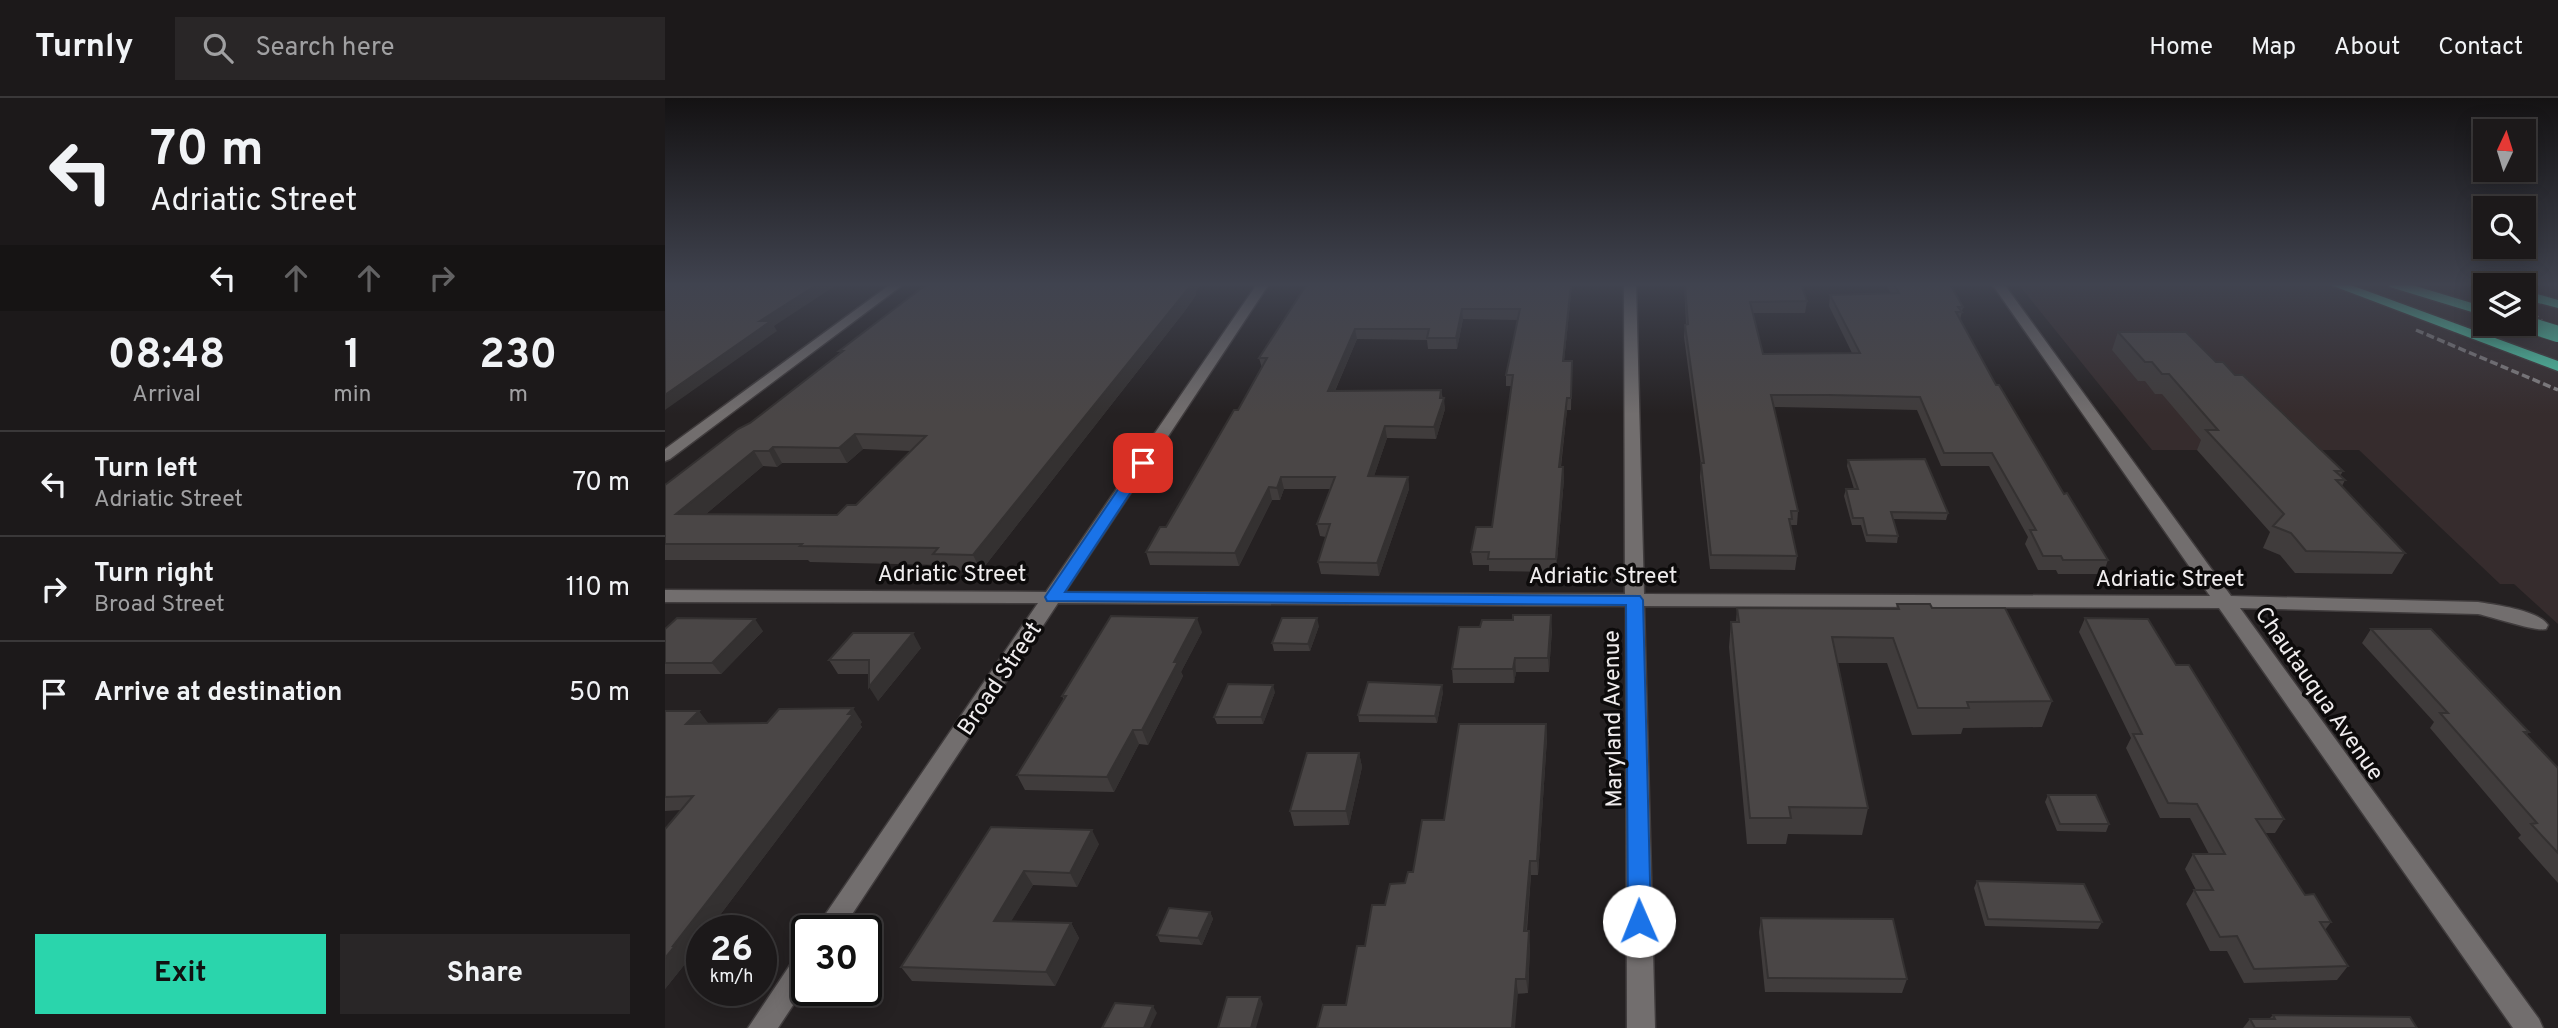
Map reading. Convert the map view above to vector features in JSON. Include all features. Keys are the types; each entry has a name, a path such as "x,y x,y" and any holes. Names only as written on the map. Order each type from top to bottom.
{"highway":[{"path":"2453,327 2558,366"},
{"path":"2537,327 2558,334"}],"street":[{"path":"665,456 839,327"},
{"name":"Broad Street","path":"838,915 1234,327"},
{"name":"Maryland Avenue","path":"1631,327 1641,1028"},
{"name":"Chautauqua Avenue","path":"2029,327 2228,602 2355,788 2529,1028"},
{"name":"Adriatic Street","path":"665,596 2228,602 2478,608 2510,614 2539,625"},
{"path":"762,1028 791,985"}],"shaded area":[{"path":"2053,327 2473,327 2473,336 2536,336 2536,327 2558,327 2558,624 2514,584 2500,584 2359,450 2152,450"}],"building":[{"path":"665,327 762,327 665,395"},
{"path":"870,327 1157,327 973,555 933,554 938,548 665,544 665,485 843,351 839,351","holes":["855,434 926,436 856,505 847,505 837,515 676,514 754,451 769,451 773,447 839,448"]},
{"path":"1279,327 1458,327 1456,338 1427,338 1429,329 1355,329 1328,391 1441,390 1440,398 1444,398 1434,427 1385,426 1368,476 1408,477 1377,563 1318,562 1330,524 1317,524 1335,477 1281,477 1277,488 1269,487 1235,553 1146,552 1160,527 1166,527 1234,410 1238,410 1267,358 1259,358"},
{"path":"1516,327 1566,327 1563,361 1572,361 1571,398 1567,398 1559,467 1563,467 1556,559 1488,559 1489,552 1471,552 1476,527 1492,527 1513,375 1506,375"},
{"path":"1685,327 1756,327 1763,354 1860,353 1847,327 1964,327 1996,385 1999,385 2064,494 2067,493 2108,560 2063,560 2061,556 2043,556 2030,530 2036,530 1992,453 1944,453 1920,397 1771,395 1798,511 1791,511 1792,519 1789,519 1797,556 1711,555 1701,463 1704,463"},
{"path":"2118,332 2186,332 2216,362 2223,362 2235,375 2243,375 2343,471 2335,471 2345,480 2336,480 2405,553 2306,551 2291,533 2273,526 2284,514 2206,430 2218,430 2169,374 2162,374 2152,362 2145,362"},
{"path":"1925,459 1948,513 1891,512 1898,536 1867,535 1863,518 1853,518 1846,489 1858,489 1848,460"},
{"path":"1897,604 1930,604 1932,608 2005,608 2052,701 1967,702 1969,708 1918,708 1893,638 1832,637 1868,808 1789,807 1791,818 1750,818 1731,622 1739,622 1737,608 1899,609"},
{"path":"1513,615 1551,615 1548,658 1515,658 1513,669 1452,669 1459,627 1480,627 1482,620 1513,620"},
{"path":"1111,616 1197,618 1174,662 1178,662 1142,730 1133,730 1107,777 1017,775 1066,696 1062,696"},
{"path":"677,618 755,619 712,663 665,663 665,629"},
{"path":"1282,618 1317,618 1308,644 1272,643"},
{"path":"2085,618 2148,619 2176,665 2189,665 2284,819 2256,819 2305,895 2314,894 2331,922 2320,922 2348,966 2254,969 2237,936 2220,937 2194,890 2213,890 2193,854 2225,854 2197,804 2168,803 2133,734 2142,734"},
{"path":"2371,629 2431,629 2529,732 2524,732 2558,768 2558,853 2531,824 2537,823 2440,713 2448,713"},
{"path":"853,633 913,633 869,687 869,660 829,660"},
{"path":"1368,682 1442,685 1435,716 1358,715"},
{"path":"1228,684 1273,685 1261,717 1214,717"},
{"path":"853,708 848,714 853,714 697,915 686,915 686,929 665,958 665,829 693,796 665,797 665,711 699,711 686,724 767,723 779,709"},
{"path":"1459,724 1546,724 1537,861 1530,861 1524,931 1529,931 1526,979 1516,979 1512,1028 1317,1028 1323,1005 1346,1005 1357,946 1365,946 1372,905 1385,905 1390,884 1405,883 1408,872 1413,872 1422,820 1444,820"},
{"path":"1307,753 1359,753 1346,811 1290,811"},
{"path":"2048,795 2096,795 2109,824 2060,824"},
{"path":"991,827 1092,830 1070,873 1024,871 994,921 1071,923 1046,972 901,967"},
{"path":"1977,881 2084,884 2102,922 1988,919"},
{"path":"1169,908 1210,912 1198,938 1157,935"},
{"path":"1761,918 1893,919 1907,979 1768,978"},
{"path":"1227,997 1260,997 1251,1028 1218,1028"},
{"path":"1115,1003 1153,1006 1144,1028 1102,1028"},
{"path":"2273,1015 2410,1017 2417,1028 2255,1028 2250,1019 2275,1019"}],"railway":[{"path":"2549,327 2558,335"},
{"path":"2416,330 2558,390"}],"route":[{"path":"1143,463 1053,597 1634,600 1639,921"}]}
